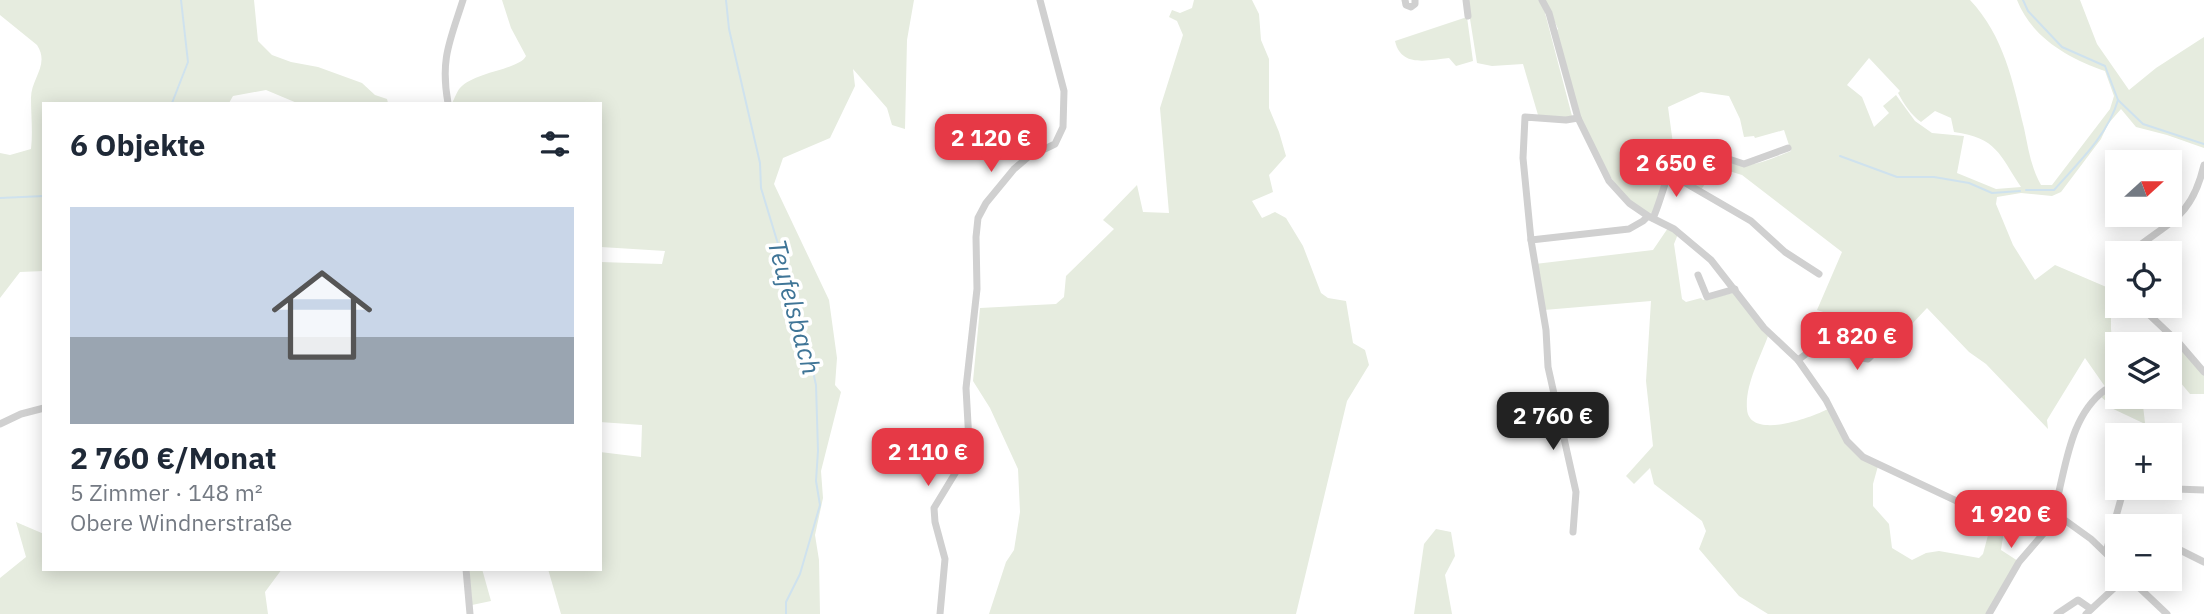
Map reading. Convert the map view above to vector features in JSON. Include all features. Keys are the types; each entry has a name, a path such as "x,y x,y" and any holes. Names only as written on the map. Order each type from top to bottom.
{"street":[{"path":"448,102 445,54 463,0"},
{"path":"940,614 946,569 934,508 965,457 969,442 966,388 977,289 978,218 986,202 1014,169 1028,157 1055,144 1063,127 1065,101 1061,76 1040,0"},
{"path":"1405,0 1406,5 1411,7 1415,0"},
{"path":"1466,0 1468,16"},
{"path":"1542,0 1549,13 1578,118 1609,181 1629,203 1674,229 1699,248 1764,328 1798,360 1826,400 1846,441 1863,457 1983,515 2037,523 2066,521 2105,551"},
{"path":"1573,532 1577,500 1548,367 1546,330 1531,240 1523,158 1525,117 1566,120 1578,118"},
{"path":"1531,240 1629,229 1650,217 1670,174 1674,153 1680,147 1689,146 1744,164 1788,148"},
{"path":"2146,241 2177,218 2195,191 2204,165"},
{"path":"1670,174 1751,221 1785,252 1819,274"},
{"path":"1698,275 1707,297 1735,289"},
{"path":"2153,318 2204,372"},
{"path":"1798,360 1813,348 1826,345 1836,346 1861,359 1868,359 1876,351 1879,335"},
{"path":"1989,614 2019,562 2052,520 2074,433 2089,407 2105,390"},
{"path":"0,424 42,409"},
{"path":"2182,489 2204,490"},
{"path":"2182,551 2204,562"},
{"path":"466,571 470,614"},
{"path":"2056,614 2078,600 2088,612 2111,591"},
{"path":"2143,591 2167,614"}],"shaded area":[{"path":"0,0 254,0 258,41 272,55 318,67 362,83 388,102 295,102 266,90 233,96 230,102 42,102 42,271 20,272 0,298 0,153 10,155 31,149 31,98 42,59 37,45 0,15"},
{"path":"502,0 914,0 907,40 905,129 892,125 887,108 853,69 855,86 830,138 783,158 774,184 829,300 837,358 835,385 841,392 821,471 823,498 815,535 819,560 820,614 561,614 549,571 602,571 602,452 641,457 642,425 602,422 602,262 662,264 665,251 602,247 602,102 452,102 459,89 467,82 515,65 526,56 511,28"},
{"path":"1194,0 1252,0 1259,14 1261,40 1269,59 1269,108 1286,156 1269,175 1273,192 1252,201 1262,218 1275,212 1286,218 1303,246 1321,293 1328,298 1346,301 1353,343 1365,350 1369,365 1347,401 1296,614 989,614 1006,562 1014,550 1020,512 1018,469 990,408 973,381 980,308 1056,304 1064,297 1066,276 1114,229 1103,220 1137,185 1143,212 1169,213 1160,108 1183,35 1177,21 1169,17 1172,10 1180,13 1192,8"},
{"path":"1467,0 1540,0 1572,116 1570,118 1538,115 1523,64 1492,66 1477,63"},
{"path":"1545,0 1970,0 1991,29 2006,60 2032,165 2041,185 2052,185 2110,109 2114,96 2105,71 2078,60 2053,45 2032,25 2017,0 2080,0 2097,44 2129,90 2156,68 2204,37 2204,148 2136,127 2121,109 2061,192 2052,196 2021,193 1997,197 1996,204 2013,245 2035,280 2055,265 2105,286 2105,318 2111,318 2111,332 2105,332 2105,387 2085,358 2047,420 2048,429 1986,364 1969,352 1927,308 1911,325 1904,338 1817,310 1842,252 1742,175 1716,167 1701,190 1673,172 1679,149 1696,151 1743,165 1762,162 1791,151 1784,130 1755,138 1744,137 1740,119 1729,96 1701,92 1668,107 1674,151 1653,213 1641,210 1619,189 1591,142 1573,95 1556,31 1558,29","holes":["1869,58 1900,91 1898,93 1921,122 1935,111 1951,118 1954,132 1980,138 1988,143 2021,187 1996,189 1957,173 1964,136 1932,133 1915,121 1896,95 1883,106 1889,113 1874,127 1862,97 1847,85"]},
{"path":"1467,17 1473,61 1456,66 1449,58 1424,61 1409,59 1398,50 1395,41"},
{"path":"1668,228 1678,234 1674,244 1682,299 1686,302 1701,298 1703,300 1733,293 1768,336 1748,391 1747,409 1750,419 1758,424 1783,424 1828,409 1847,444 1878,466 1873,484 1873,506 1889,524 1892,548 1912,560 1926,553 1939,551 1979,558 1983,554 1992,520 2005,524 2001,550 2018,561 1986,614 1768,614 1739,596 1699,549 1706,531 1702,521 1654,484 1650,468 1634,484 1626,476 1653,446 1646,381 1651,301 1544,310 1535,264 1653,250"},
{"path":"2182,350 2204,374 2204,394 2190,394 2182,384"},
{"path":"2113,409 2143,409 2143,423"},
{"path":"16,522 42,533 42,571 281,571 265,592 268,614 0,614 0,578 26,557"},
{"path":"1436,529 1451,532 1455,556 1445,575 1452,614 1414,614 1424,544"},
{"path":"469,571 483,571 491,601 472,605"}],"waterway":[{"path":"172,102 188,62 181,0"},
{"name":"Teufelsbach","path":"726,0 729,29 760,163 761,188 802,323 816,385 816,481 820,505 800,574 786,602 786,614"},
{"path":"2023,0 2028,11 2062,47 2105,66 2118,100 2143,124 2204,144"},
{"path":"2026,190 2054,190 2099,137 2118,100"},
{"path":"1840,156 1897,177 1934,177 1969,183 1992,193 2020,191"},
{"path":"0,198 42,196"}]}
